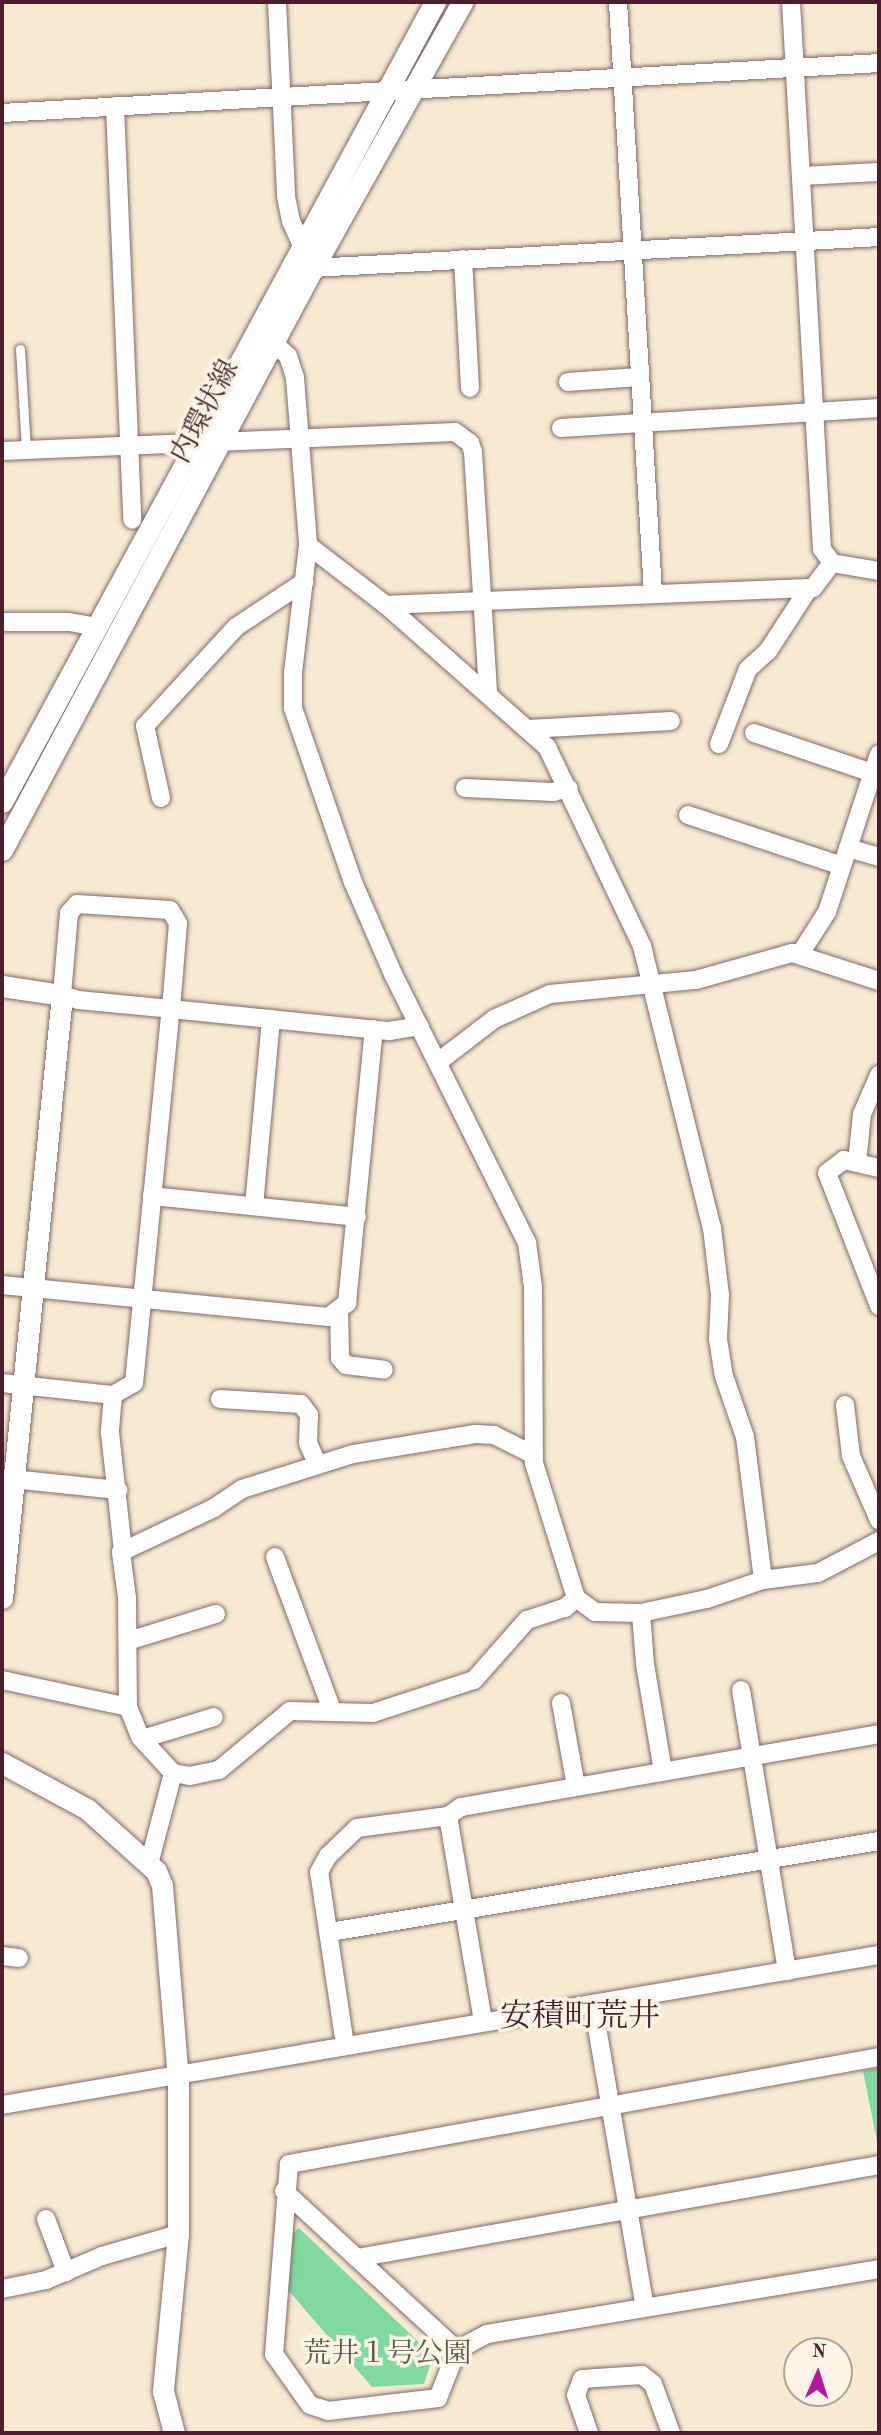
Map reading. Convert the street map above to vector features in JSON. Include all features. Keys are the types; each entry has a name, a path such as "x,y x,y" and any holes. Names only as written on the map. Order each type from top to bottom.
{"street":[{"path":"277,2 286,196 290,221 302,246"},
{"name":"内環状線","path":"2,802 435,2"},
{"name":"内環状線","path":"2,850 313,268 462,2"},
{"path":"618,2 630,249 653,592"},
{"path":"791,2 822,549 832,563 879,571"},
{"path":"2,113 281,95 385,93 621,75 879,63"},
{"path":"114,106 126,447 132,520"},
{"path":"801,177 879,172"},
{"path":"313,268 879,236"},
{"path":"463,259 470,388"},
{"path":"274,343 292,363 308,545 293,708 353,882 420,1026 527,1243 533,1287 532,1454 576,1598 595,1612 641,1613 707,1599 763,1580 798,1579 828,1570 879,1541"},
{"path":"568,382 639,377"},
{"path":"561,428 879,408"},
{"path":"2,451 455,432 470,443 488,692"},
{"path":"308,545 488,692 547,747 569,788 642,946 712,1228 722,1366 744,1437 763,1580"},
{"path":"719,744 748,669 768,651 809,588 832,563"},
{"path":"160,798 145,726 236,627 304,582"},
{"path":"386,606 653,592 809,588"},
{"path":"2,622 69,622 97,627"},
{"path":"529,729 671,721"},
{"path":"754,733 872,773"},
{"path":"800,954 827,912 848,848 871,803 872,773 879,754"},
{"path":"465,788 553,792 569,788"},
{"path":"688,815 842,866"},
{"path":"848,848 879,857"},
{"path":"2,1598 12,1384 33,1288 69,913 77,904 170,910 178,923 134,1383 113,1395 12,1384"},
{"path":"438,1062 494,1019 550,994 696,980 800,954 879,981"},
{"path":"2,986 171,1009 374,1029 420,1026"},
{"path":"254,1206 271,1019"},
{"path":"2,1285 328,1317 347,1303 374,1029"},
{"path":"857,1163 862,1114 879,1074"},
{"path":"879,1168 844,1160 827,1173 879,1306"},
{"path":"152,1196 357,1217"},
{"path":"339,1309 340,1358 346,1365 384,1370"},
{"path":"113,1395 110,1433 123,1550 128,1641 128,1707 142,1739 173,1773 190,1776 219,1770 286,1713 331,1710 373,1713 467,1683 489,1668 527,1620 565,1608 576,1598"},
{"path":"220,1399 300,1404 309,1415 308,1443 318,1465"},
{"path":"845,1405 851,1456 879,1520"},
{"path":"123,1550 214,1508 242,1489 318,1465 475,1434 494,1435 532,1454"},
{"path":"8,1479 118,1490"},
{"path":"275,1557 331,1710"},
{"path":"641,1613 663,1771"},
{"path":"128,1641 216,1614"},
{"path":"2,1680 128,1707"},
{"path":"741,1690 787,1971"},
{"path":"561,1703 576,1786"},
{"path":"142,1739 214,1717"},
{"path":"345,2045 319,1872 348,1835 357,1828 448,1816 461,1807 879,1734"},
{"path":"2,1763 73,1799 149,1864 162,1885 178,2078 178,2234 163,2391 174,2433"},
{"path":"149,1864 173,1773"},
{"path":"448,1816 483,2021"},
{"path":"330,1932 879,1841"},
{"path":"2,2105 178,2078 345,2045 879,1955"},
{"path":"593,2004 626,2209 645,2307"},
{"path":"879,2057 296,2161 285,2167 274,2354 310,2405 328,2411 438,2398 457,2350 486,2334 879,2269"},
{"path":"357,2258 879,2165"},
{"path":"284,2191 457,2350"},
{"path":"46,2219 66,2272"},
{"path":"2,2289 66,2272 178,2234"},
{"path":"589,2433 576,2395 582,2379 642,2375 653,2384 671,2433"}],"lane":[{"path":"20,349 26,450"}],"green space":[{"path":"879,2068 879,2151 863,2071"},
{"name":"荒井１号公園","path":"299,2228 425,2348 430,2365 424,2384 372,2387 288,2290 293,2233"}],"district":[{"name":"安積町荒井","path":"580,2018"}]}
